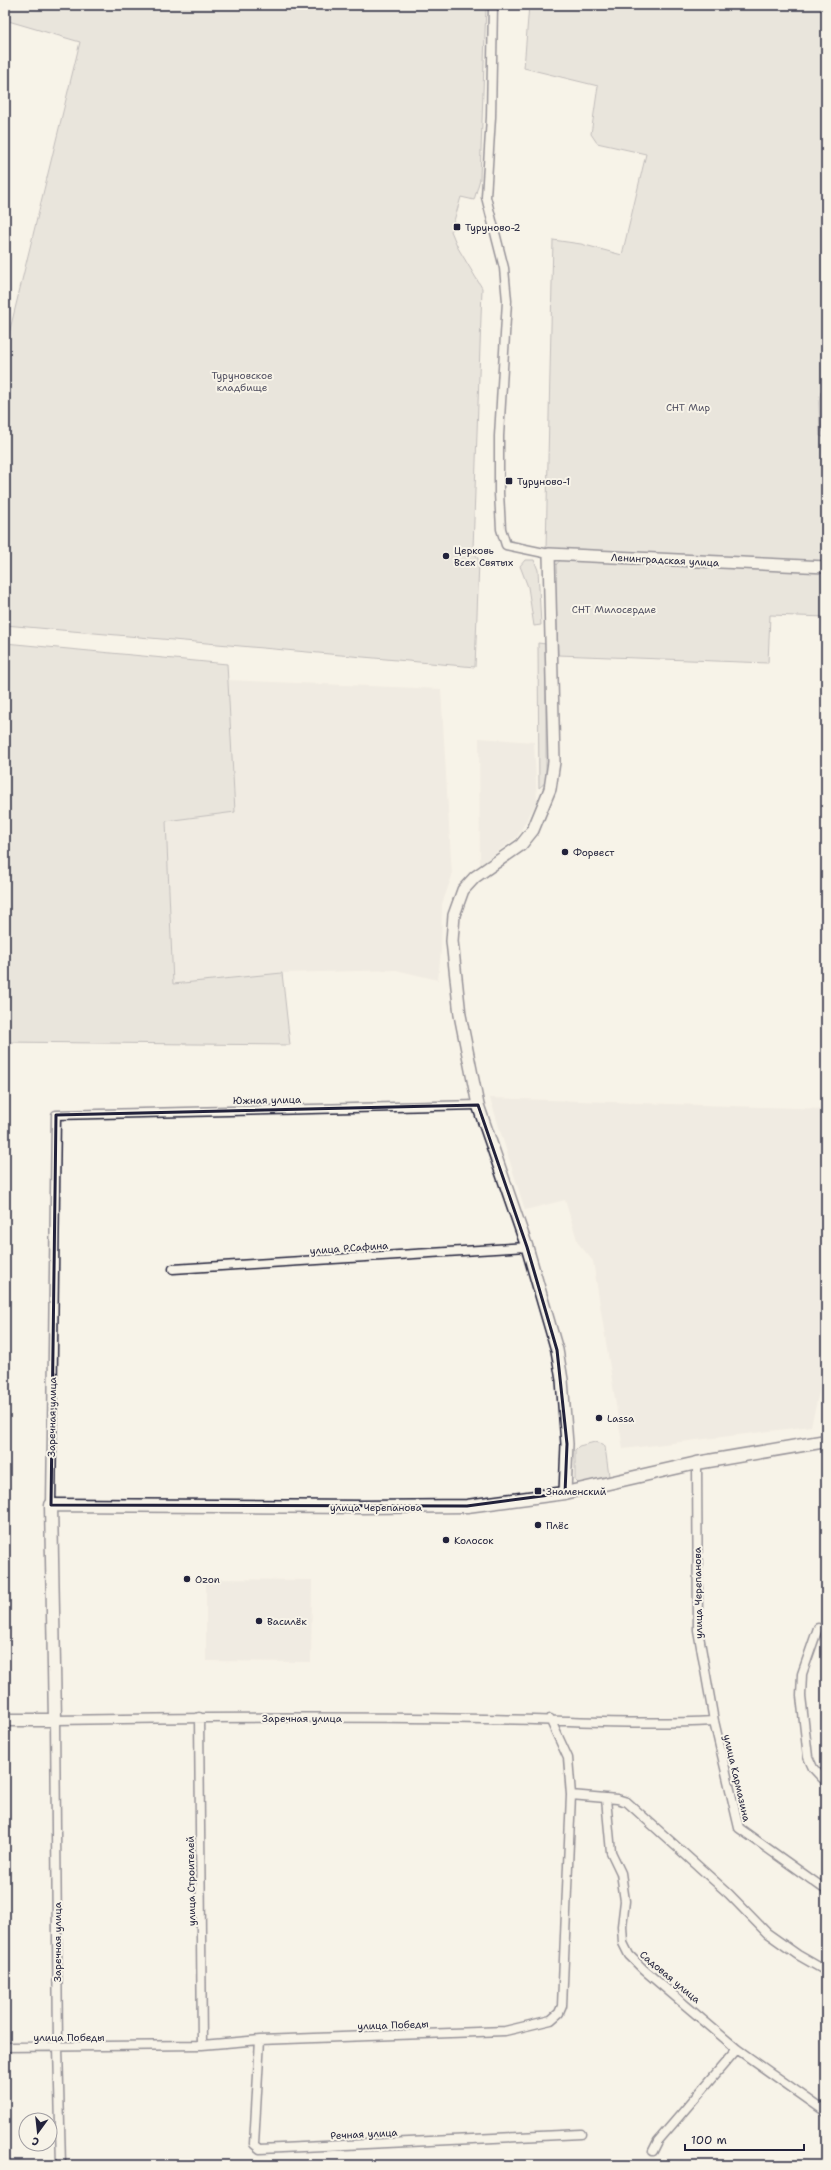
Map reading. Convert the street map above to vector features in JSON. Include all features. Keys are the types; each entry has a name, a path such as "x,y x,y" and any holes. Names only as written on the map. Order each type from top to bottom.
{"main road":[{"name":"улица Черепанова","path":"51,1505 363,1507 459,1506 500,1503 565,1493 697,1463 826,1441"},
{"name":"Заречная улица","path":"5,1720 55,1720 51,1505"}],"street":[{"name":"Ленинградская улица","path":"493,5 491,117 486,197 504,268 507,301 499,436 499,493 501,529 506,545 549,554 826,567"},
{"path":"549,554 554,762 550,789 533,830 521,845 475,877 463,890 454,915 452,941 460,1015 478,1105 527,1247 553,1333 562,1380 567,1444 565,1493"},
{"name":"Южная улица","path":"56,1115 478,1105"},
{"name":"Заречная улица","path":"51,1505 56,1115"},
{"name":"улица Р.Сафина","path":"173,1269 527,1247"},
{"name":"улица Черепанова","path":"697,1463 698,1630 714,1721"},
{"path":"818,1628 802,1674 801,1696 808,1757 813,1768 826,1782"},
{"name":"Заречная улица","path":"61,2165 58,2047 55,1720 199,1718 550,1719 661,1724 714,1721"},
{"name":"улица Строителей","path":"199,1718 202,2045"},
{"name":"улица Победы","path":"5,2047 202,2045 260,2040 505,2031 550,2020 559,2013 562,2006 571,1795 568,1758 550,1719"},
{"name":"улица Кармазина","path":"714,1721 739,1828 826,1890"},
{"path":"571,1795 627,1802 729,1894 767,1933 786,1948 826,1971"},
{"name":"Садовая улица","path":"606,1799 611,1852 621,1873 625,1901 622,1926 623,1943 629,1956 737,2048 826,2112"},
{"name":"Речная улица","path":"260,2040 254,2144 260,2149 581,2134"},
{"path":"653,2150 737,2048"}],"highlighted area":[{"path":"478,1105 527,1247 557,1350 567,1444 565,1493 467,1506 51,1505 56,1115"}],"shaded area":[{"path":"228,680 441,689 452,876 442,904 441,951 438,980 396,970 282,973 173,985 166,821 235,812 227,706"},
{"path":"479,738 534,742 537,802 517,837 480,865"},
{"path":"490,1098 826,1109 826,1363 811,1426 623,1449 593,1261 578,1243 565,1200 525,1210"},
{"name":"Василёк","path":"206,1579 312,1580 311,1662 206,1661"}],"green space":[{"name":"Туруновское кладбище","path":"5,5 486,5 480,179 474,200 461,197 451,231 458,248 482,288 473,549 479,561 475,667 5,625 5,350 80,42 5,20"},
{"name":"СНТ Мир","path":"529,5 826,5 826,562 546,549 553,240 581,244 622,255 646,154 597,143 591,134 598,86 524,68"},
{"name":"СНТ Милосердие","path":"562,558 826,570 826,617 770,615 768,663 558,655 555,566"},
{"path":"525,560 534,560 538,570 541,625 534,626 528,587 520,566"},
{"path":"5,643 227,664 235,812 166,821 173,984 282,973 290,1045 5,1042"},
{"path":"538,643 546,644 546,782 539,788"},
{"path":"595,1442 603,1444 605,1447 609,1476 608,1480 581,1486 575,1480 575,1450 579,1446"}],"water":[{"path":"821,392 826,392 826,438 820,436 819,402"}],"place":[{"name":"Туруново-2","path":"457,227"},
{"name":"Туруново-1","path":"509,481"},
{"name":"Церковь Всех Святых","path":"446,556"},
{"name":"Форвест","path":"565,852"},
{"name":"Lassa","path":"599,1418"},
{"name":"Знаменский","path":"538,1491"},
{"name":"Плёс","path":"538,1525"},
{"name":"Колосок","path":"446,1540"},
{"name":"Ozon","path":"187,1579"},
{"name":"Василёк","path":"259,1621"}]}
